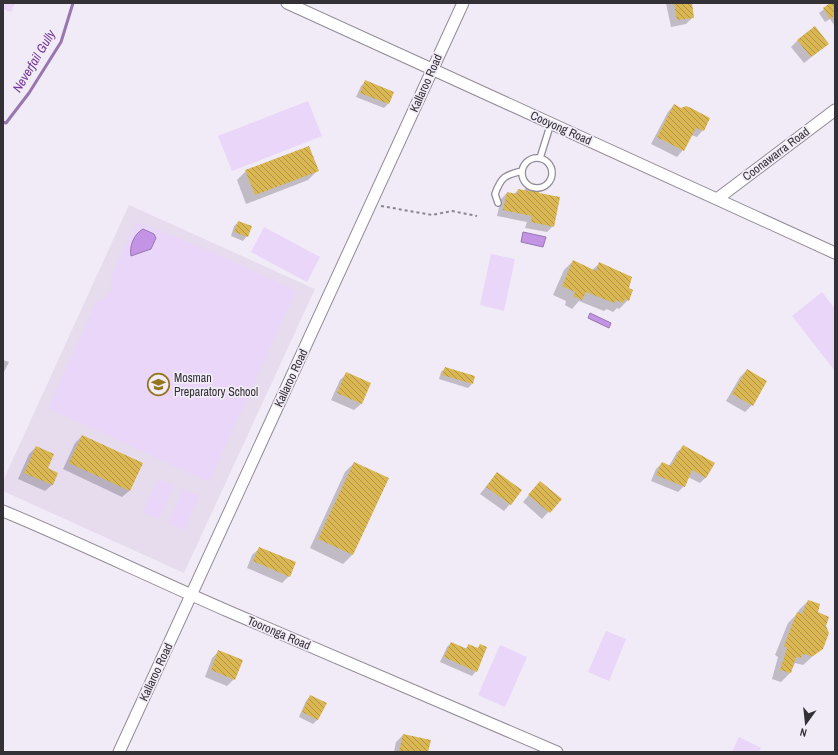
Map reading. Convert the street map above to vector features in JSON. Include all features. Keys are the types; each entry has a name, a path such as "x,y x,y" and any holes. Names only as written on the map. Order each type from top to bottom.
{"street":[{"name":"Cooyong Road","path":"287,3 835,252"},
{"name":"Kallaroo Road","path":"119,752 193,595 255,455 372,204 462,3"},
{"name":"Coonawarra Road","path":"717,199 835,110"},
{"name":"Tooronga Road","path":"3,511 40,526 193,595 557,752"}],"lane":[{"path":"540,158 551,123"},
{"path":"540,158 547,162 550,166 552,172 551,177 546,184 538,187 531,186 524,179 522,171 525,164 530,160 540,158"},
{"path":"498,203 495,194 498,184 504,177 522,171"}],"path":[{"path":"372,204 432,215 452,211 477,216"}],"shaded area":[{"path":"3,3 15,3 11,12 3,9"},
{"path":"308,101 322,136 232,171 218,136"},
{"name":"Mosman Preparatory School","path":"129,205 315,289 184,573 3,491 3,481"},
{"path":"136,222 197,245 296,291 209,482 48,408 96,302 105,298 111,290 112,274"},
{"path":"264,227 320,257 307,282 251,252"},
{"path":"143,229 154,234 156,238 151,249 131,256 133,241 137,234"},
{"path":"523,232 546,237 543,247 521,242"},
{"path":"491,254 515,259 504,311 480,305"},
{"path":"822,292 835,309 835,371 792,316"},
{"path":"590,313 611,323 609,328 588,318"},
{"path":"158,479 174,485 159,519 143,512"},
{"path":"183,489 199,496 184,530 168,523"},
{"path":"606,631 626,639 609,681 588,672"},
{"path":"500,645 527,657 505,707 478,695"},
{"path":"739,737 761,748 759,752 732,752"}],"building":[{"path":"674,3 692,3 694,18 677,20"},
{"path":"830,3 835,3 835,15 830,19 823,8"},
{"path":"815,26 829,44 811,57 797,40"},
{"path":"365,80 394,92 389,104 360,93"},
{"path":"674,104 681,108 686,106 710,118 704,131 696,128 684,151 657,137"},
{"path":"309,146 319,171 255,195 245,170"},
{"path":"530,183 541,185 539,193 560,197 554,227 531,222 532,216 503,210 507,192 517,194 518,189 529,191"},
{"path":"238,221 252,226 248,237 234,232"},
{"path":"573,260 596,271 599,262 632,277 629,288 633,290 629,301 625,299 623,303 616,300 614,303 586,292 582,300 573,296 575,292 562,286"},
{"path":"445,367 475,376 473,384 442,375"},
{"path":"747,369 767,381 753,406 732,394"},
{"path":"346,372 371,383 362,404 337,393"},
{"path":"82,435 143,463 130,491 69,463"},
{"path":"683,445 715,463 706,478 692,470 685,487 656,475 662,462 671,466"},
{"path":"36,446 54,454 48,468 58,473 53,485 24,473"},
{"path":"354,462 389,478 353,555 318,539"},
{"path":"497,472 522,490 511,505 486,487"},
{"path":"540,481 562,499 550,513 528,495"},
{"path":"259,547 296,562 290,577 253,561"},
{"path":"808,600 820,604 818,612 829,617 826,626 829,633 823,649 813,656 802,654 801,658 796,657 791,673 780,670 787,648 784,646 797,612 802,614"},
{"path":"451,642 467,649 468,644 478,648 480,644 487,647 477,672 444,657"},
{"path":"218,650 243,660 235,680 211,670"},
{"path":"310,695 327,703 318,720 302,712"},
{"path":"403,734 431,740 428,752 399,752"}],"waterway":[{"name":"Neverfail Gully","path":"3,122 6,123 29,93 61,42 73,3"}],"place":[{"name":"Mosman Preparatory School","path":"159,385"}]}
